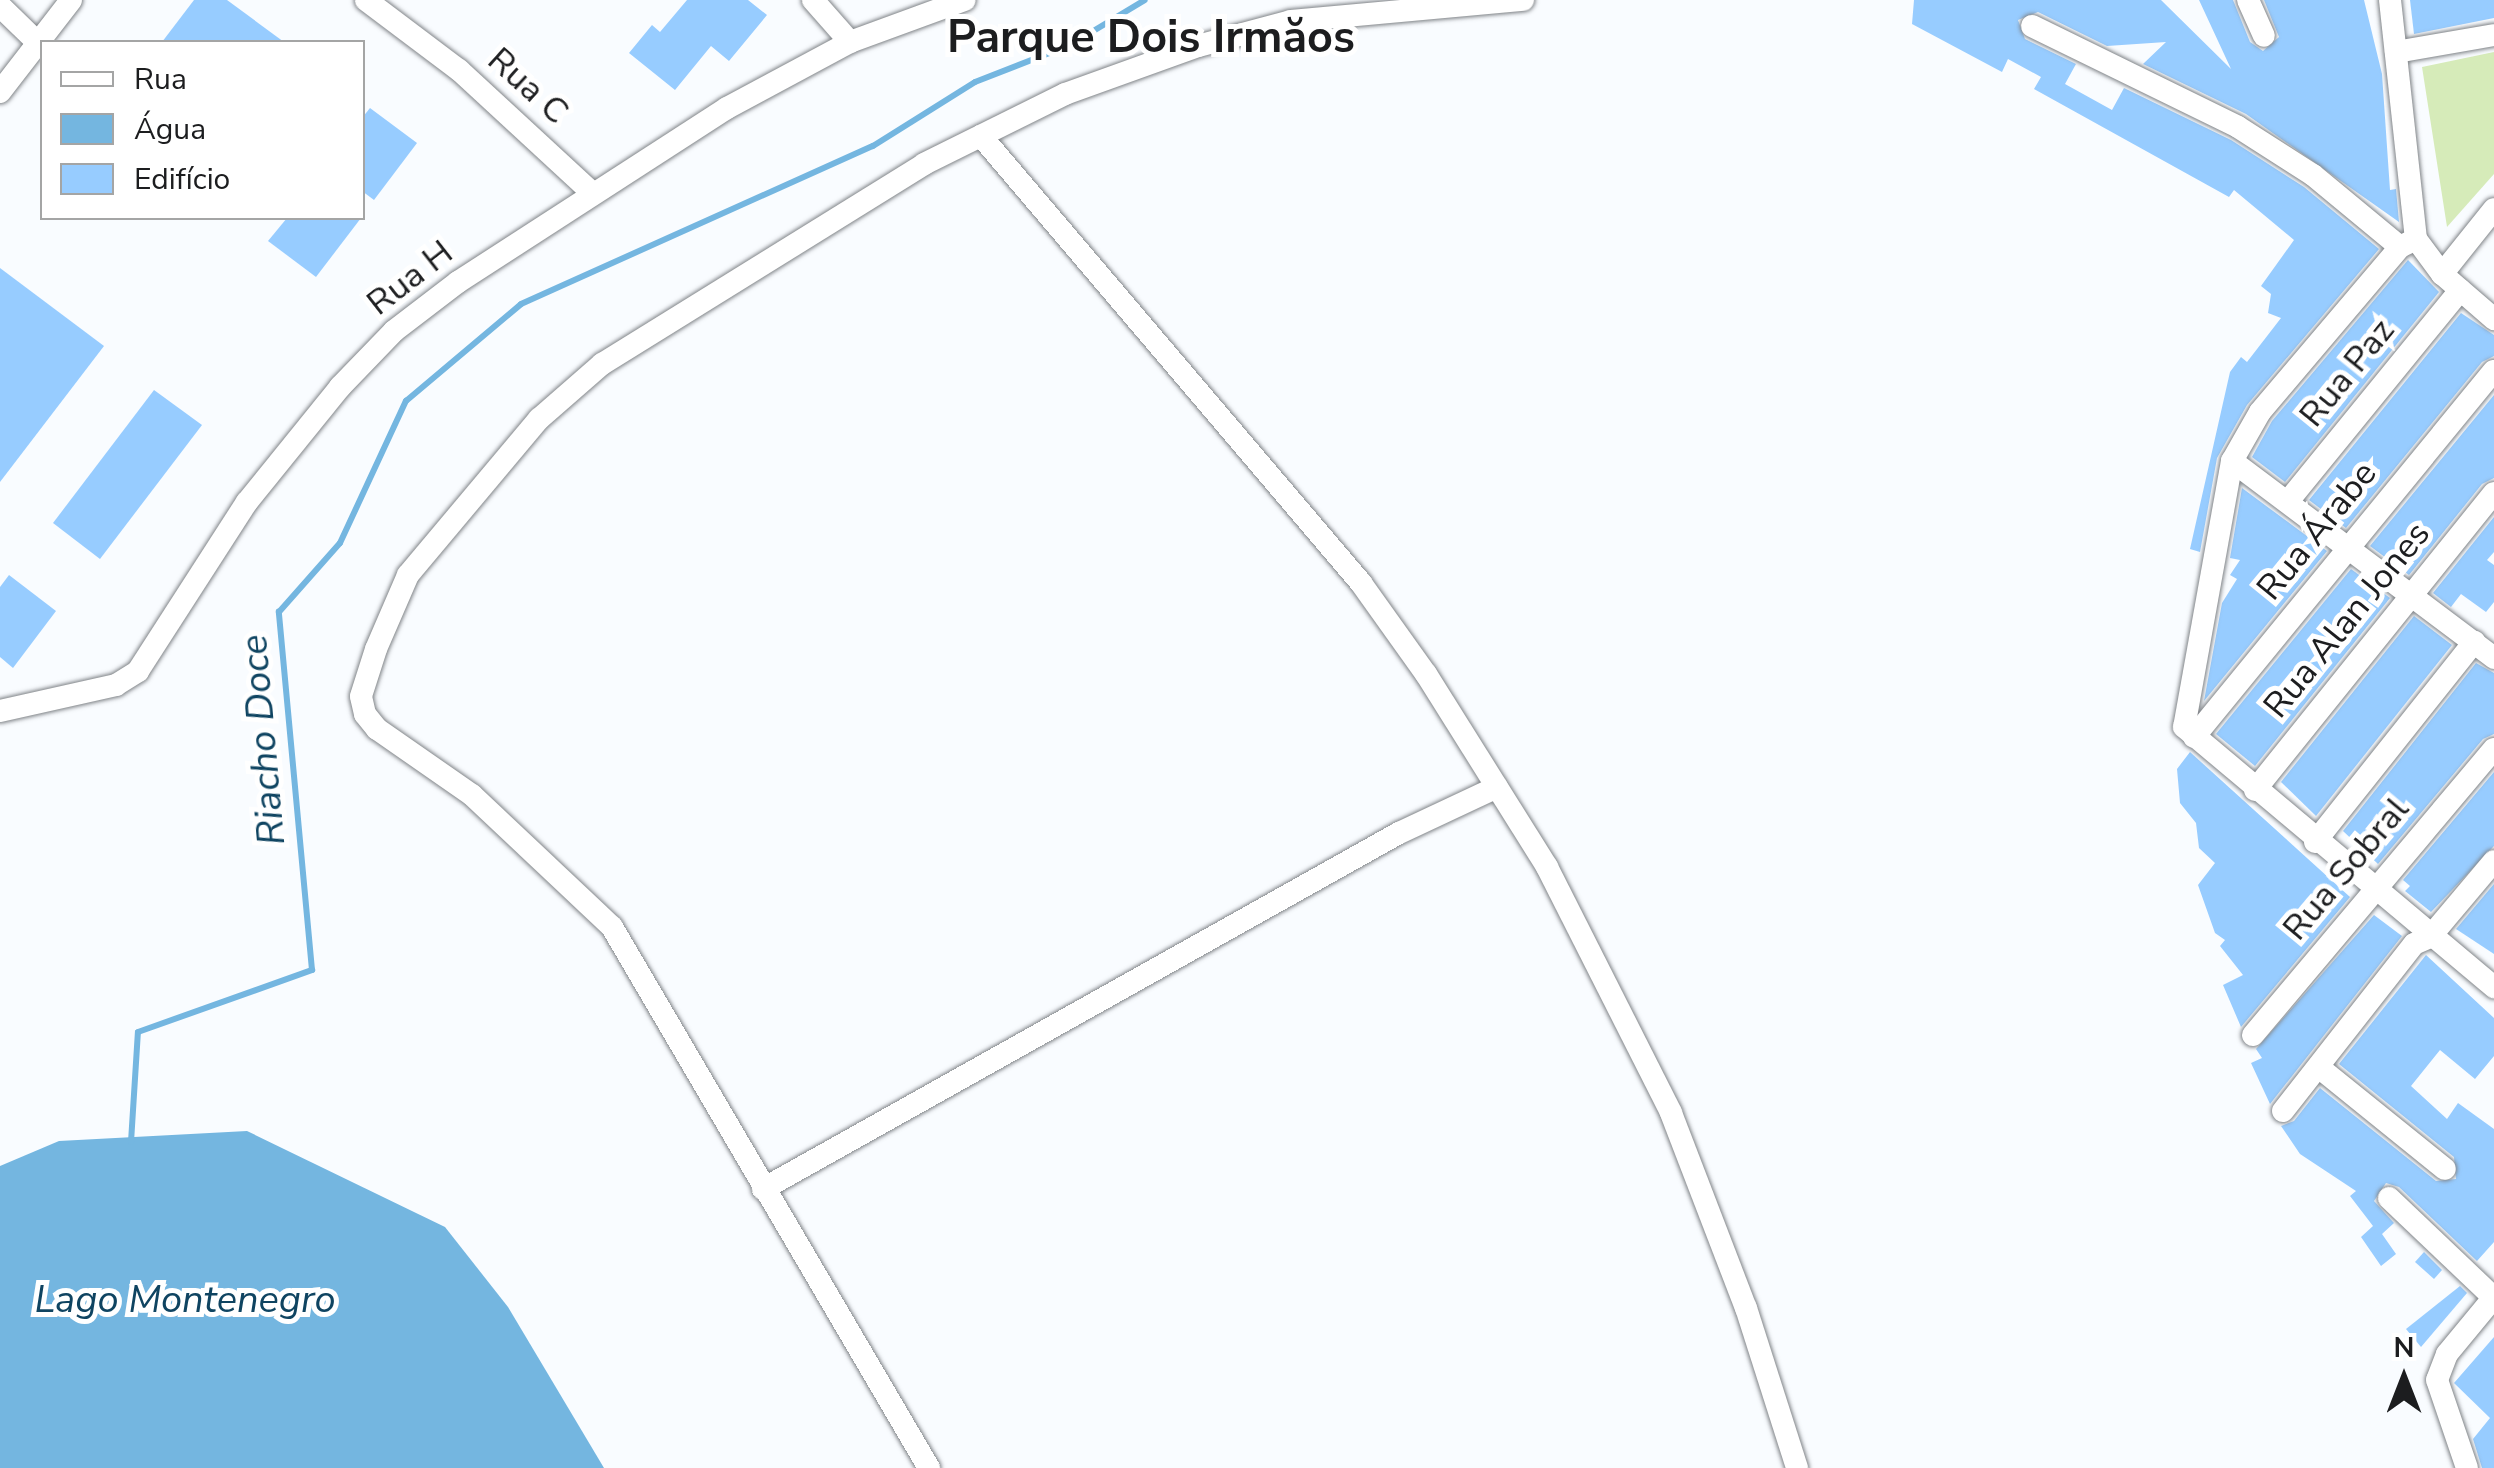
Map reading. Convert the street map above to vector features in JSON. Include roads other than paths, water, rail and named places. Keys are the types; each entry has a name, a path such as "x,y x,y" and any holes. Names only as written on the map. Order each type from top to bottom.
{"street":[{"path":"40,40 72,0"},
{"name":"Rua C","path":"366,0 459,70 591,192"},
{"path":"814,0 850,42"},
{"name":"Rua H","path":"0,711 116,685 138,671 247,502 340,387 407,321 591,192 850,42 965,0"},
{"path":"929,1468 612,928 472,794 377,729 361,696 408,575 539,419 602,364 784,245 981,136 1065,94 1198,46 1291,21 1523,0"},
{"path":"2248,0 2264,36"},
{"path":"2390,0 2408,243 2260,412 2232,461 2189,732 2315,842 2494,988"},
{"path":"0,6 38,43"},
{"path":"2032,26 2238,128 2314,175 2408,243 2494,319"},
{"path":"2396,52 2494,34"},
{"path":"0,92 40,40"},
{"path":"981,136 1361,583 1496,787 1614,993 1670,1113 1746,1308 1798,1468"},
{"path":"2442,274 2494,210"},
{"name":"Rua Paz","path":"2289,500 2460,290"},
{"name":"Rua Árabe","path":"2189,732 2494,370"},
{"path":"2232,461 2414,593 2494,658"},
{"name":"Rua Alan Jones","path":"2255,790 2494,494"},
{"path":"2315,842 2474,642"},
{"name":"Rua Sobral","path":"2252,1035 2494,749"},
{"path":"764,1189 1399,833 1496,787"},
{"path":"2283,1111 2321,1069 2414,944 2430,936 2494,862"},
{"path":"2321,1069 2445,1169"},
{"path":"2389,1198 2494,1298 2447,1354 2437,1380 2468,1468"}],"water":[{"name":"Lago Montenegro","path":"247,1131 445,1227 508,1307 604,1468 0,1468 0,1166 59,1141"}],"waterway":[{"name":"Riacho Doce","path":"131,1142 138,1032 312,970 279,612 340,543 406,401 521,304 873,146 975,82 1070,45 1145,0"}],"district":[{"name":"Parque Dois Irmăos","path":"1151,38"}]}
